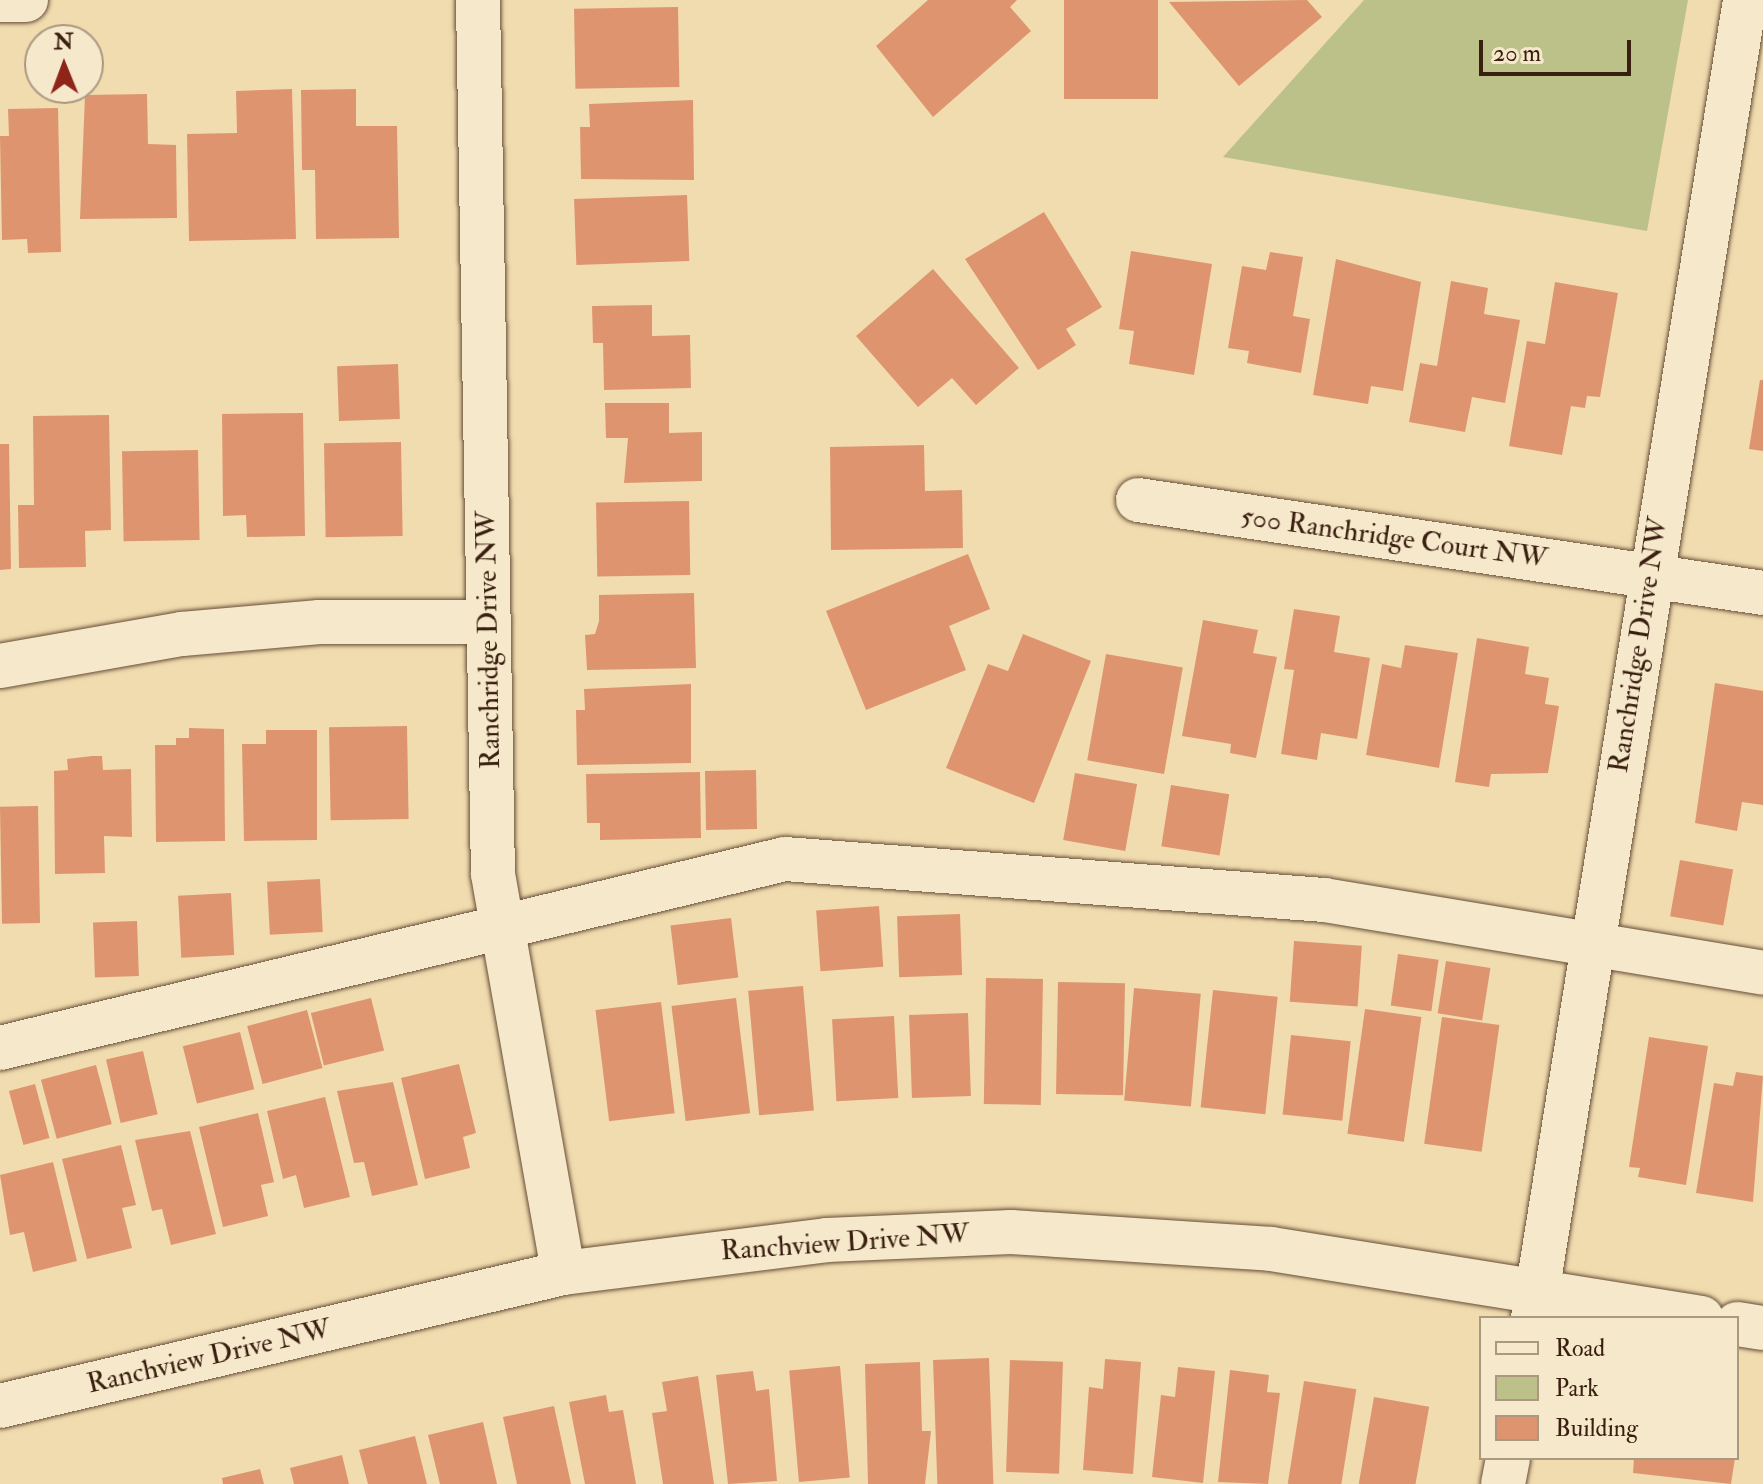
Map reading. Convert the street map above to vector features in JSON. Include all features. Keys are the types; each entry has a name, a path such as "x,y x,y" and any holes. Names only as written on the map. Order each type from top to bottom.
{"street":[{"path":"0,0 26,0"},
{"name":"Ranchridge Drive NW","path":"478,0 493,874 563,1273"},
{"name":"Ranchridge Drive NW","path":"1535,1305 1650,575 1745,0"},
{"name":"500 Ranchridge Court NW","path":"1138,500 1763,593"},
{"path":"0,666 197,633 319,622 488,622"},
{"path":"0,1048 785,859 1324,900 1763,973"},
{"name":"Ranchview Drive NW","path":"0,1406 563,1273 827,1240 1011,1232 1271,1249 1535,1305 1675,1316"},
{"path":"1739,1324 1763,1328"},
{"path":"1503,1484 1508,1460"}],"green space":[{"path":"1364,0 1688,0 1647,231 1223,157"}],"building":[{"path":"928,0 1017,0 1010,7 1031,31 933,117 876,46"},
{"path":"1064,0 1158,0 1158,99 1064,99"},
{"path":"1307,0 1322,17 1239,86 1169,2"},
{"path":"678,7 679,87 575,89 574,9"},
{"path":"292,89 296,239 189,241 187,134 237,133 236,91"},
{"path":"356,89 356,126 397,126 399,238 316,239 315,170 302,170 301,90"},
{"path":"147,94 148,144 176,145 177,218 80,219 85,104 104,104 104,95"},
{"path":"693,100 694,180 581,179 580,127 590,127 589,104"},
{"path":"58,108 61,252 28,253 27,239 2,240 0,136 9,136 8,109"},
{"path":"687,195 689,261 576,265 574,199"},
{"path":"1044,212 1102,307 1066,329 1076,345 1038,370 965,259"},
{"path":"1131,251 1212,264 1194,375 1129,364 1134,331 1119,329"},
{"path":"1270,252 1303,257 1293,316 1310,319 1301,373 1247,363 1249,351 1228,348 1242,266 1266,270"},
{"path":"1336,259 1421,282 1403,391 1371,386 1368,404 1313,395"},
{"path":"933,269 1019,368 976,405 952,378 918,407 856,336"},
{"path":"1451,281 1488,288 1484,314 1520,320 1505,403 1472,397 1465,432 1409,422 1420,363 1437,366"},
{"path":"1555,282 1618,293 1600,397 1587,396 1585,408 1571,406 1562,455 1509,446 1527,341 1545,344"},
{"path":"652,305 652,336 690,335 691,388 604,390 603,343 593,343 592,306"},
{"path":"398,364 400,419 339,421 337,366"},
{"path":"1760,380 1763,380 1763,451 1749,449"},
{"path":"605,403 669,403 669,433 702,432 702,481 624,483 628,438 606,438"},
{"path":"303,413 305,536 247,537 246,515 223,516 222,414"},
{"path":"109,415 111,530 85,531 86,567 19,568 18,505 34,505 33,416"},
{"path":"401,442 403,536 326,537 324,443"},
{"path":"0,444 9,444 11,569 0,570"},
{"path":"924,445 925,491 962,490 963,548 831,550 830,447"},
{"path":"198,450 200,540 124,541 122,451"},
{"path":"689,501 690,575 597,577 596,503"},
{"path":"968,554 990,609 949,626 966,670 866,710 826,611"},
{"path":"694,593 696,668 587,670 585,635 595,634 599,621 599,595"},
{"path":"1294,609 1340,616 1334,652 1370,658 1357,739 1321,733 1317,760 1281,754 1294,670 1284,669"},
{"path":"1203,620 1258,630 1253,653 1277,657 1256,758 1230,753 1231,744 1182,736"},
{"path":"1023,634 1091,661 1034,803 946,768 988,664 1008,671"},
{"path":"1477,638 1529,647 1525,674 1549,678 1545,704 1559,706 1548,773 1491,774 1489,787 1455,782"},
{"path":"1405,645 1458,653 1439,768 1366,755 1382,664 1401,668"},
{"path":"1106,654 1183,668 1164,774 1087,760"},
{"path":"1715,683 1763,691 1763,805 1742,802 1737,831 1695,823"},
{"path":"691,684 691,763 577,765 576,710 585,710 584,689"},
{"path":"407,726 409,819 331,820 329,727"},
{"path":"189,728 224,729 225,841 156,842 155,745 176,745 176,738 189,738"},
{"path":"266,730 317,730 317,840 244,841 242,744 266,744"},
{"path":"102,756 103,770 131,769 132,837 104,836 105,873 55,874 54,771 68,770 67,759"},
{"path":"756,770 757,829 706,830 705,771"},
{"path":"700,772 701,838 600,840 600,823 587,823 586,774"},
{"path":"1075,773 1137,784 1125,851 1063,840"},
{"path":"1171,785 1229,794 1220,855 1161,846"},
{"path":"38,806 40,923 2,924 0,807"},
{"path":"1680,860 1733,869 1723,926 1670,916"},
{"path":"320,879 323,932 270,935 267,882"},
{"path":"231,893 234,955 181,958 178,896"},
{"path":"879,906 883,967 820,971 816,910"},
{"path":"960,914 962,975 899,977 897,916"},
{"path":"731,918 738,978 678,985 670,925"},
{"path":"137,921 139,976 95,978 93,923"},
{"path":"1294,941 1362,946 1358,1007 1290,1002"},
{"path":"1398,954 1439,960 1431,1011 1391,1005"},
{"path":"1446,961 1490,968 1482,1020 1438,1013"},
{"path":"986,978 1043,979 1041,1105 984,1104"},
{"path":"1058,982 1125,983 1123,1095 1056,1094"},
{"path":"803,986 814,1111 759,1115 748,991"},
{"path":"1134,988 1201,994 1191,1106 1124,1101"},
{"path":"1213,990 1278,997 1265,1114 1201,1107"},
{"path":"371,998 384,1050 324,1065 311,1013"},
{"path":"736,998 750,1113 686,1121 671,1006"},
{"path":"661,1002 675,1113 609,1121 595,1010"},
{"path":"1365,1009 1421,1017 1404,1142 1347,1134"},
{"path":"307,1010 323,1068 263,1084 247,1026"},
{"path":"968,1013 971,1096 912,1098 909,1015"},
{"path":"894,1016 898,1098 836,1101 832,1019"},
{"path":"1442,1017 1499,1025 1482,1152 1424,1144"},
{"path":"240,1032 254,1089 197,1104 183,1046"},
{"path":"1291,1035 1351,1041 1342,1121 1283,1115"},
{"path":"1649,1037 1708,1046 1686,1185 1638,1177 1640,1168 1629,1167"},
{"path":"143,1051 158,1114 121,1123 106,1060"},
{"path":"459,1064 476,1133 463,1137 470,1168 425,1179 401,1078"},
{"path":"96,1065 112,1124 57,1139 41,1080"},
{"path":"1736,1072 1763,1076 1753,1202 1696,1193 1714,1083 1733,1086"},
{"path":"393,1082 418,1185 372,1196 364,1162 354,1163 337,1091"},
{"path":"35,1084 49,1138 23,1145 9,1091"},
{"path":"325,1097 350,1197 304,1208 296,1175 283,1179 267,1111"},
{"path":"258,1113 274,1182 261,1185 268,1216 223,1227 199,1127"},
{"path":"190,1131 216,1234 171,1245 162,1209 152,1211 135,1140"},
{"path":"121,1145 136,1205 122,1208 132,1248 87,1259 62,1159"},
{"path":"53,1162 77,1261 33,1272 24,1232 10,1235 0,1175"},
{"path":"989,1358 993,1484 937,1484 933,1360"},
{"path":"1105,1359 1141,1362 1133,1474 1083,1470 1089,1387 1103,1389"},
{"path":"1010,1360 1063,1362 1059,1474 1006,1472"},
{"path":"920,1362 922,1431 931,1431 925,1484 868,1484 865,1364"},
{"path":"840,1366 850,1478 799,1482 789,1370"},
{"path":"1178,1367 1215,1371 1203,1483 1152,1477 1161,1395 1175,1397"},
{"path":"1230,1370 1269,1375 1267,1392 1280,1393 1268,1484 1218,1482"},
{"path":"753,1371 756,1391 769,1389 777,1481 728,1484 716,1375"},
{"path":"698,1376 714,1484 663,1484 652,1413 667,1411 662,1382"},
{"path":"1304,1381 1356,1389 1341,1484 1288,1484"},
{"path":"606,1395 609,1412 623,1410 636,1484 585,1484 569,1402"},
{"path":"1374,1397 1429,1407 1416,1484 1359,1484"},
{"path":"554,1406 571,1484 517,1484 503,1417"},
{"path":"483,1422 497,1484 440,1484 428,1435"},
{"path":"415,1436 427,1484 368,1484 359,1450"},
{"path":"342,1455 349,1484 294,1484 290,1468"},
{"path":"1634,1460 1735,1460 1731,1484 1633,1473"},
{"path":"260,1469 264,1484 223,1484 222,1478"}]}
